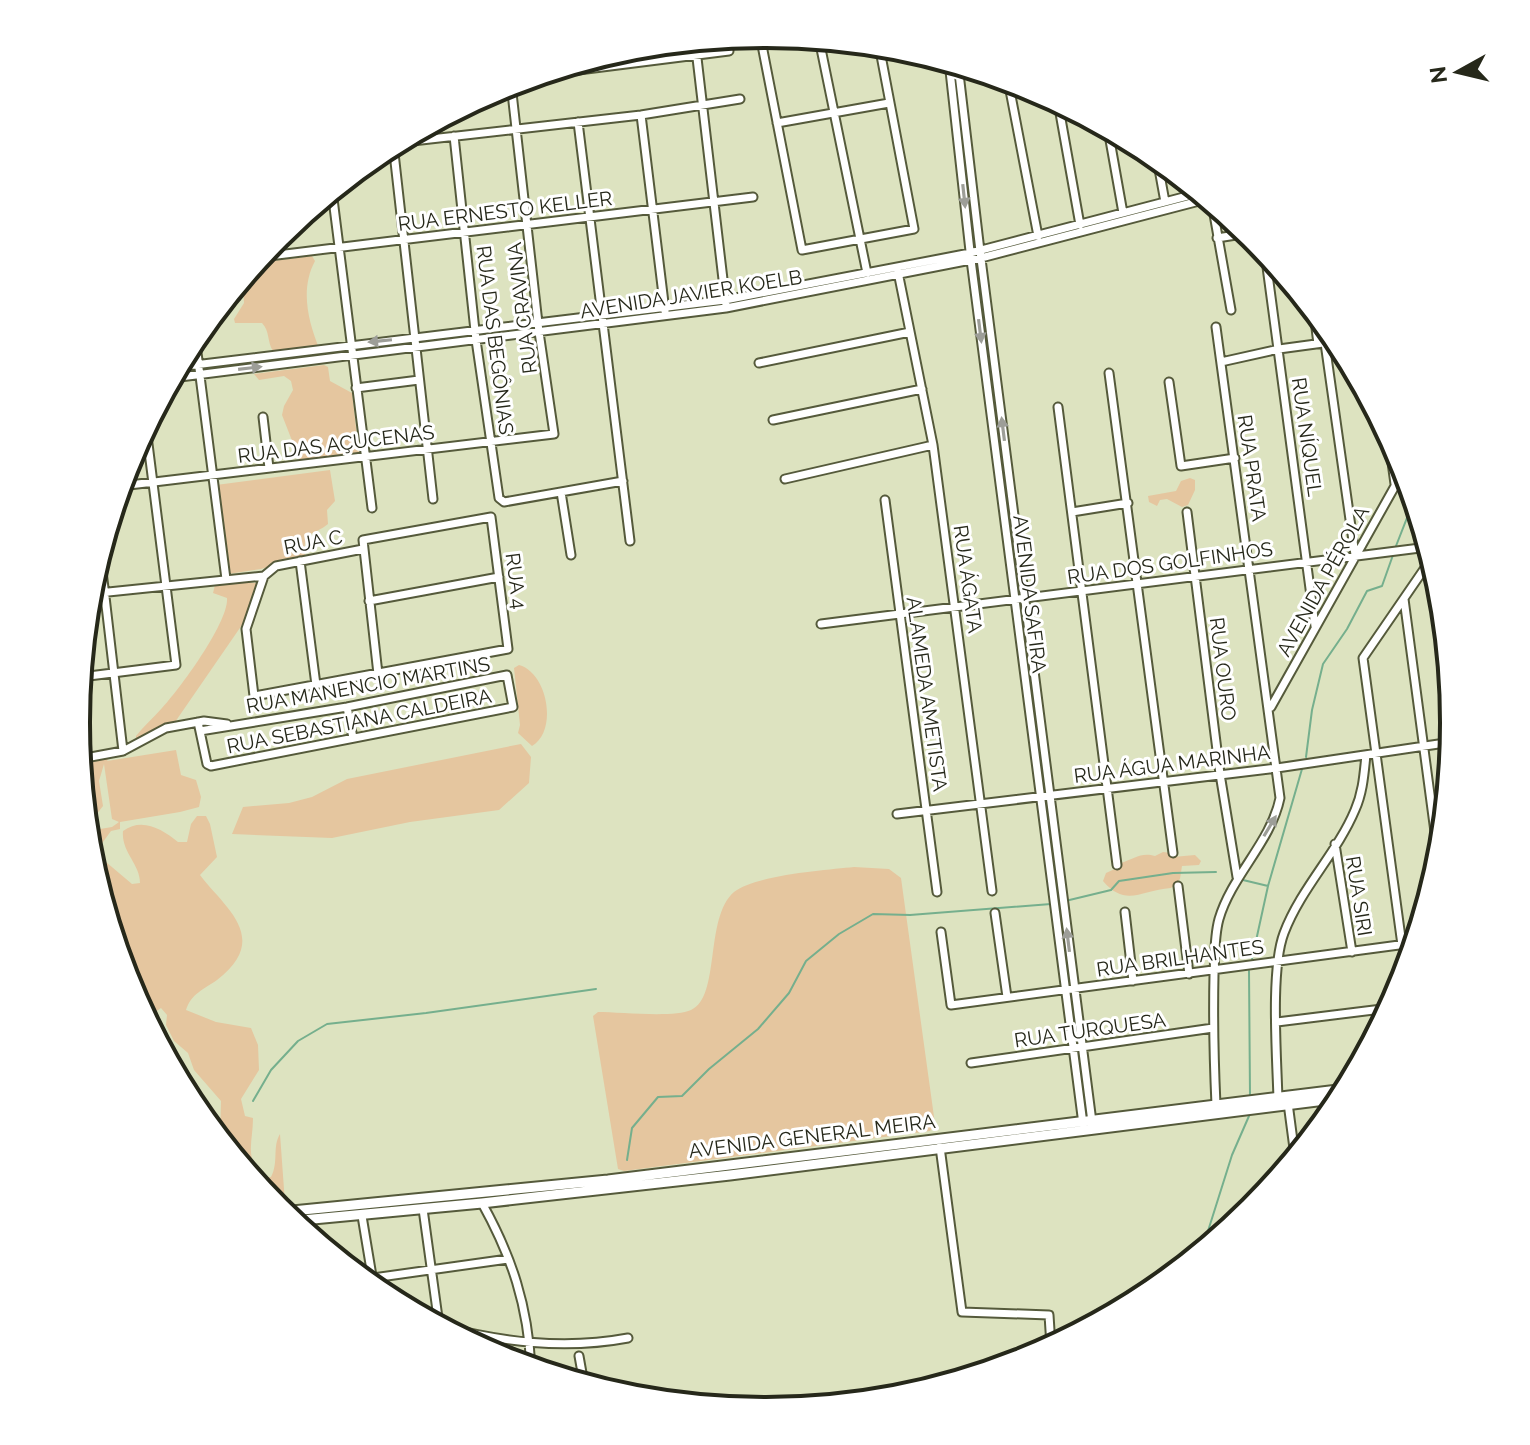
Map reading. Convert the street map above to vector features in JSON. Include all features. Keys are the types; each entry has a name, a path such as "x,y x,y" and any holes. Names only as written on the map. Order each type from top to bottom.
{"main road":[{"name":"AVENIDA GENERAL MEIRA","path":"308,1218 1283,1101 1329,1092"},
{"name":"AVENIDA GENERAL MEIRA","path":"1088,1125 1216,1105 1325,1099"},
{"name":"AVENIDA GENERAL MEIRA","path":"301,1212 423,1209 481,1199"}],"street":[{"path":"763,48 802,250 914,229 881,59"},
{"path":"821,50 867,273"},
{"path":"609,67 729,51"},
{"path":"696,52 726,304"},
{"name":"AVENIDA SAFIRA","path":"955,76 1025,598 1064,989 1072,1050 1088,1125"},
{"name":"AVENIDA SAFIRA","path":"955,76 970,257 1015,599 1075,988 1088,1125"},
{"path":"1011,95 1038,236"},
{"name":"RUA CRAVINA","path":"512,97 554,434"},
{"path":"425,140 641,115 740,99"},
{"path":"777,123 889,103"},
{"path":"641,115 665,312"},
{"path":"1061,117 1080,225"},
{"path":"578,122 630,541"},
{"name":"RUA DAS BEGÔNIAS","path":"454,136 476,335 501,501 561,492"},
{"path":"1111,143 1123,213"},
{"path":"395,159 433,499"},
{"path":"1160,176 1165,202"},
{"name":"AVENIDA JAVIER KOELB","path":"980,255 1038,236 1187,196"},
{"name":"RUA ERNESTO KELLER","path":"280,255 753,197"},
{"name":"AVENIDA JAVIER KOELB","path":"193,366 351,344 476,335 726,304 980,255 1194,202"},
{"path":"334,204 372,508"},
{"path":"1214,219 1231,310"},
{"path":"1217,238 1231,236"},
{"name":"AVENIDA JAVIER KOELB","path":"726,304 867,273 898,271"},
{"name":"RUA ÁGATA","path":"898,271 933,445 957,608 992,891"},
{"name":"RUA NÍQUEL","path":"1268,274 1315,626"},
{"name":"RUA PRATA","path":"1216,327 1280,798 1276,816 1237,877 1219,920 1213,1028 1216,1105"},
{"path":"759,363 910,332"},
{"name":"AVENIDA JAVIER KOELB","path":"186,376 415,348 476,335"},
{"path":"1221,362 1279,349 1322,344 1355,555"},
{"path":"198,358 226,579"},
{"path":"1109,373 1173,853"},
{"path":"356,388 419,380"},
{"path":"1169,382 1181,466 1235,458"},
{"path":"773,420 922,389"},
{"path":"1058,407 1117,865"},
{"path":"263,417 269,468"},
{"name":"RUA DAS AÇUCENAS","path":"134,484 554,434"},
{"path":"785,479 933,445"},
{"path":"92,676 176,665 149,449"},
{"path":"998,473 1008,471"},
{"path":"1394,480 1395,486"},
{"path":"571,555 561,492 623,481"},
{"name":"AVENIDA PÉROLA","path":"1270,709 1395,486"},
{"name":"ALAMEDA AMETISTA","path":"885,500 937,892"},
{"path":"1072,512 1128,503"},
{"name":"RUA OURO","path":"1187,512 1220,774 1237,877"},
{"name":"RUA C","path":"105,592 264,576 276,566 363,549 365,539 491,517"},
{"name":"RUA 4","path":"378,674 508,649 491,517"},
{"name":"RUA DOS GOLFINHOS","path":"821,624 1417,548"},
{"path":"264,576 246,629 254,696 378,674 363,549"},
{"path":"300,561 316,685"},
{"path":"1402,944 1363,658 1422,571"},
{"path":"369,601 499,577"},
{"path":"104,586 123,751"},
{"path":"1403,598 1433,817"},
{"name":"RUA MANENCIO MARTINS","path":"92,757 123,751 166,728 234,725 347,707 507,675 513,707"},
{"path":"347,707 353,738"},
{"name":"RUA SEBASTIANA CALDEIRA","path":"199,726 207,764 211,766 513,707"},
{"name":"RUA ÁGUA MARINHA","path":"897,814 1277,768 1439,744"},
{"path":"1292,1143 1283,1101 1277,1022 1277,961 1283,935 1297,906 1359,799 1366,755"},
{"name":"RUA SIRI","path":"1335,844 1352,952"},
{"path":"1178,886 1189,974"},
{"path":"1125,912 1133,981"},
{"path":"995,913 1007,997"},
{"name":"RUA BRILHANTES","path":"941,932 951,1005 1402,945"},
{"path":"1277,1022 1375,1010"},
{"name":"RUA TURQUESA","path":"971,1063 1213,1028"},
{"path":"940,1142 962,1312 1049,1315 1050,1333"},
{"path":"481,1199 501,1237 521,1293 530,1355"},
{"path":"423,1209 438,1312"},
{"path":"361,1210 372,1270"},
{"path":"381,1277 508,1259"},
{"path":"481,1334 530,1344 610,1342 628,1338"},
{"path":"579,1356 582,1371"}],"shaded area":[{"path":"312,256 315,261 308,283 307,305 319,348 273,351 262,323 235,323 234,319 244,303 244,295 274,261"},
{"path":"328,367 330,381 352,393 359,454 300,461 282,415 293,390 291,381 284,376 259,380 254,374"},
{"path":"330,470 335,501 327,510 328,524 307,537 305,556 261,569 228,574 216,485"},
{"path":"1195,480 1195,490 1188,505 1182,507 1167,499 1160,500 1157,506 1149,502 1148,496 1176,491 1181,481"},
{"path":"258,583 260,587 244,622 173,725 136,740 136,736 191,672 212,639 227,598 213,593 215,585"},
{"path":"519,665 537,679 546,703 545,728 532,746 518,733 520,725 514,668"},
{"path":"521,744 531,757 529,783 499,810 410,822 332,838 232,834 243,807 289,803 312,797 347,779"},
{"path":"115,749 107,761 176,750 181,775 196,780 201,797 199,807 120,822 120,829 111,831 101,844 99,829 119,822 112,819 104,764 99,781 103,806 97,814 91,755"},
{"path":"197,816 206,816 217,857 200,875 238,924 242,937 241,950 233,965 195,996 186,1010 216,1022 251,1028 258,1045 259,1070 241,1099 245,1116 253,1118 252,1160 220,1120 221,1101 194,1070 188,1053 174,1041 166,1025 167,1015 161,1008 156,1012 126,939 103,854 106,862 132,884 140,883 125,845 123,831 137,825 152,826 178,842 187,842 191,824"},
{"path":"1163,852 1171,853 1173,857 1195,855 1201,861 1199,865 1182,866 1180,879 1171,888 1127,896 1111,889 1103,881 1106,873 1121,863 1142,855 1155,856"},
{"path":"854,867 889,869 901,878 935,1124 930,1131 624,1171 618,1169 593,1016 598,1012 660,1014 691,1010 706,990 719,920 734,892 774,877"},
{"path":"280,1134 284,1195 268,1177 271,1177 275,1166 276,1144"}],"waterway":[{"path":"1396,546 1407,517"},
{"path":"1306,757 1312,710 1323,664 1347,629 1367,591 1382,586 1393,555"},
{"path":"1252,959 1268,886 1302,769"},
{"path":"1057,903 1111,890 1119,881 1173,873 1216,872"},
{"path":"1243,880 1268,886"},
{"path":"627,1160 632,1128 658,1097 682,1096 758,1029 789,993 806,961 839,934 873,914 910,915 1051,904"},
{"path":"1249,971 1250,1096"},
{"path":"253,1101 271,1070 298,1041 327,1024 596,989"},
{"path":"1208,1232 1232,1155 1249,1116"}]}
